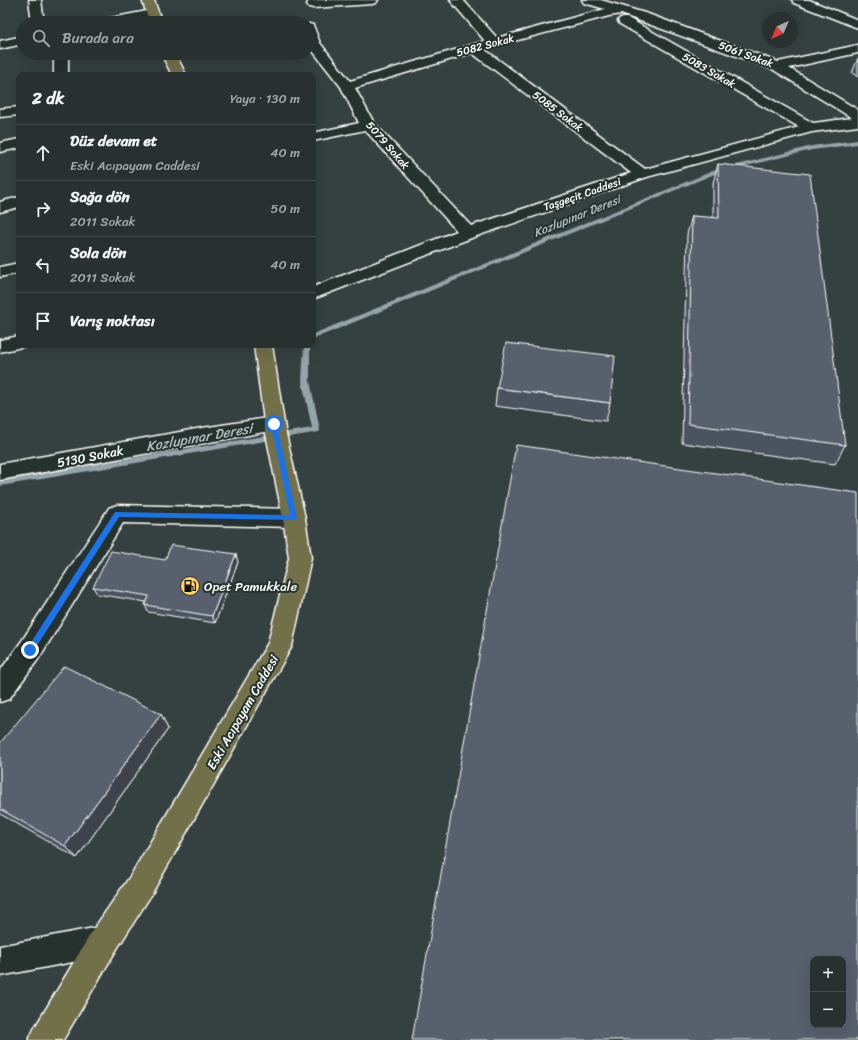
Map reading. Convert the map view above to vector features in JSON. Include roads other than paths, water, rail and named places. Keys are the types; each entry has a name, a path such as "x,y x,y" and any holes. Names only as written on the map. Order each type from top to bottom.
{"main road":[{"path":"148,0 153,16"},
{"path":"172,60 178,72"},
{"name":"Eski Acıpayam Caddesi","path":"45,1040 104,941 141,885 280,646 300,558 294,518 276,435 263,348"}],"street":[{"path":"35,0 37,16"},
{"path":"310,16 314,2 372,0"},
{"path":"456,0 494,43"},
{"name":"5061 Sokak","path":"588,0 614,7 777,66 858,116"},
{"path":"798,0 858,24"},
{"name":"5082 Sokak","path":"347,86 614,7"},
{"name":"5083 Sokak","path":"614,7 811,128"},
{"path":"0,45 16,42"},
{"name":"5079 Sokak","path":"316,47 347,86 368,125 468,233"},
{"name":"5085 Sokak","path":"474,48 642,174"},
{"path":"777,66 858,49"},
{"path":"61,60 61,72"},
{"path":"0,113 16,111"},
{"name":"Taşgeçit Caddesi","path":"316,292 468,233 642,174 811,128 858,122"},
{"path":"316,136 368,125"},
{"path":"0,148 16,144"},
{"path":"0,208 16,203"},
{"path":"0,272 16,269"},
{"path":"0,346 16,343"},
{"name":"5130 Sokak","path":"1,476 202,435 276,435"},
{"path":"0,691 30,650 117,514 294,518"},
{"path":"0,961 104,941"}],"waterway":[{"name":"Kozlupınar Deresi","path":"316,336 715,172 812,148 858,142"},
{"name":"Kozlupınar Deresi","path":"0,483 316,430 306,381 307,348"}],"place":[{"name":"Opet Pamukkale","path":"190,586"}]}
